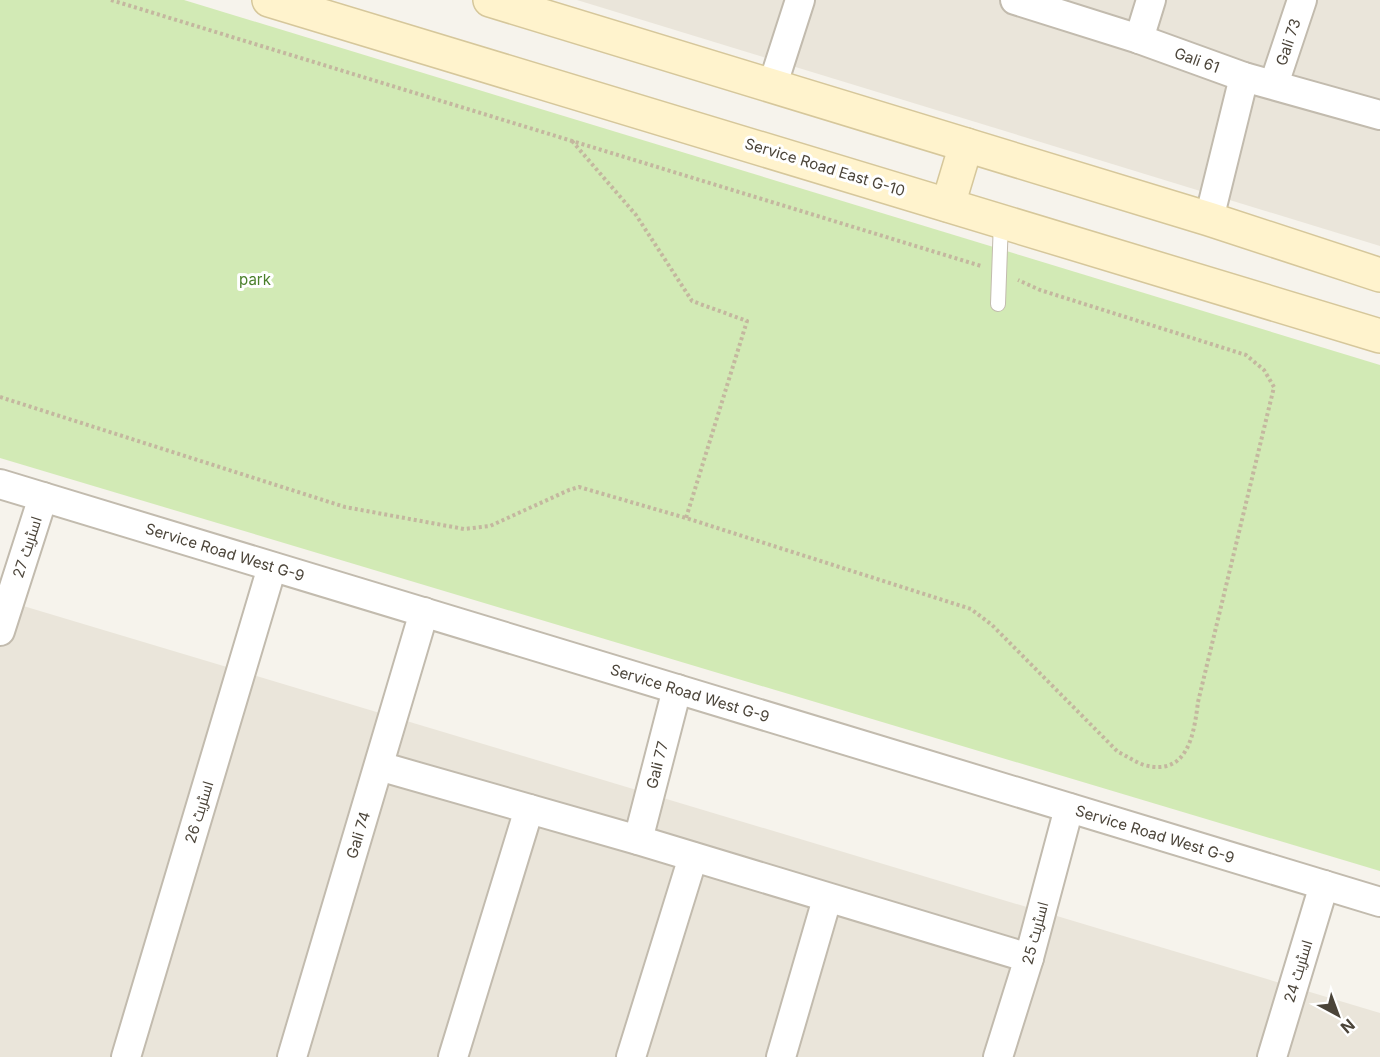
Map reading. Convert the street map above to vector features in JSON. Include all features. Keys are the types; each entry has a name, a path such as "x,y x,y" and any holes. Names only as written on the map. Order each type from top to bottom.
{"main road":[{"name":"Service Road East G-10","path":"269,0 1380,336"},
{"path":"490,0 1209,219 1380,275"},
{"path":"948,205 966,145"}],"street":[{"path":"772,87 800,0"},
{"name":"Gali 61","path":"1015,0 1139,39 1245,77 1380,115"},
{"path":"1139,39 1151,0"},
{"name":"Gali 73","path":"1274,84 1302,0"},
{"path":"1209,219 1245,77"},
{"name":"Service Road West G-9","path":"0,484 1380,902"},
{"name":"اسٹریٹ 27","path":"0,631 43,497"},
{"name":"اسٹریٹ 26","path":"126,1057 272,567"},
{"name":"Gali 74","path":"292,1057 423,612"},
{"name":"Gali 77","path":"638,840 677,689"},
{"path":"379,766 638,840 827,899 1029,958"},
{"name":"اسٹریٹ 25","path":"998,1057 1029,958 1069,808"},
{"path":"453,1057 529,809"},
{"path":"631,1057 693,857"},
{"name":"اسٹریٹ 24","path":"1272,1057 1323,885"},
{"path":"782,1057 827,899"}],"lane":[{"path":"998,304 1001,221"}],"path":[{"path":"0,397 345,507 465,529 490,526 579,487 686,518 971,609 992,625 1119,752 1142,764 1156,767 1171,765 1186,754 1274,387 1264,370 1246,355 1040,290 999,272 111,0"},
{"path":"572,141 636,216 692,301 747,321 686,518"}],"shaded area":[{"path":"577,0 1380,0 1380,246"},
{"path":"0,599 1380,1013 1380,1057 0,1057"}],"green space":[{"name":"park","path":"0,0 184,0 1380,365 1380,871 0,458"}]}
